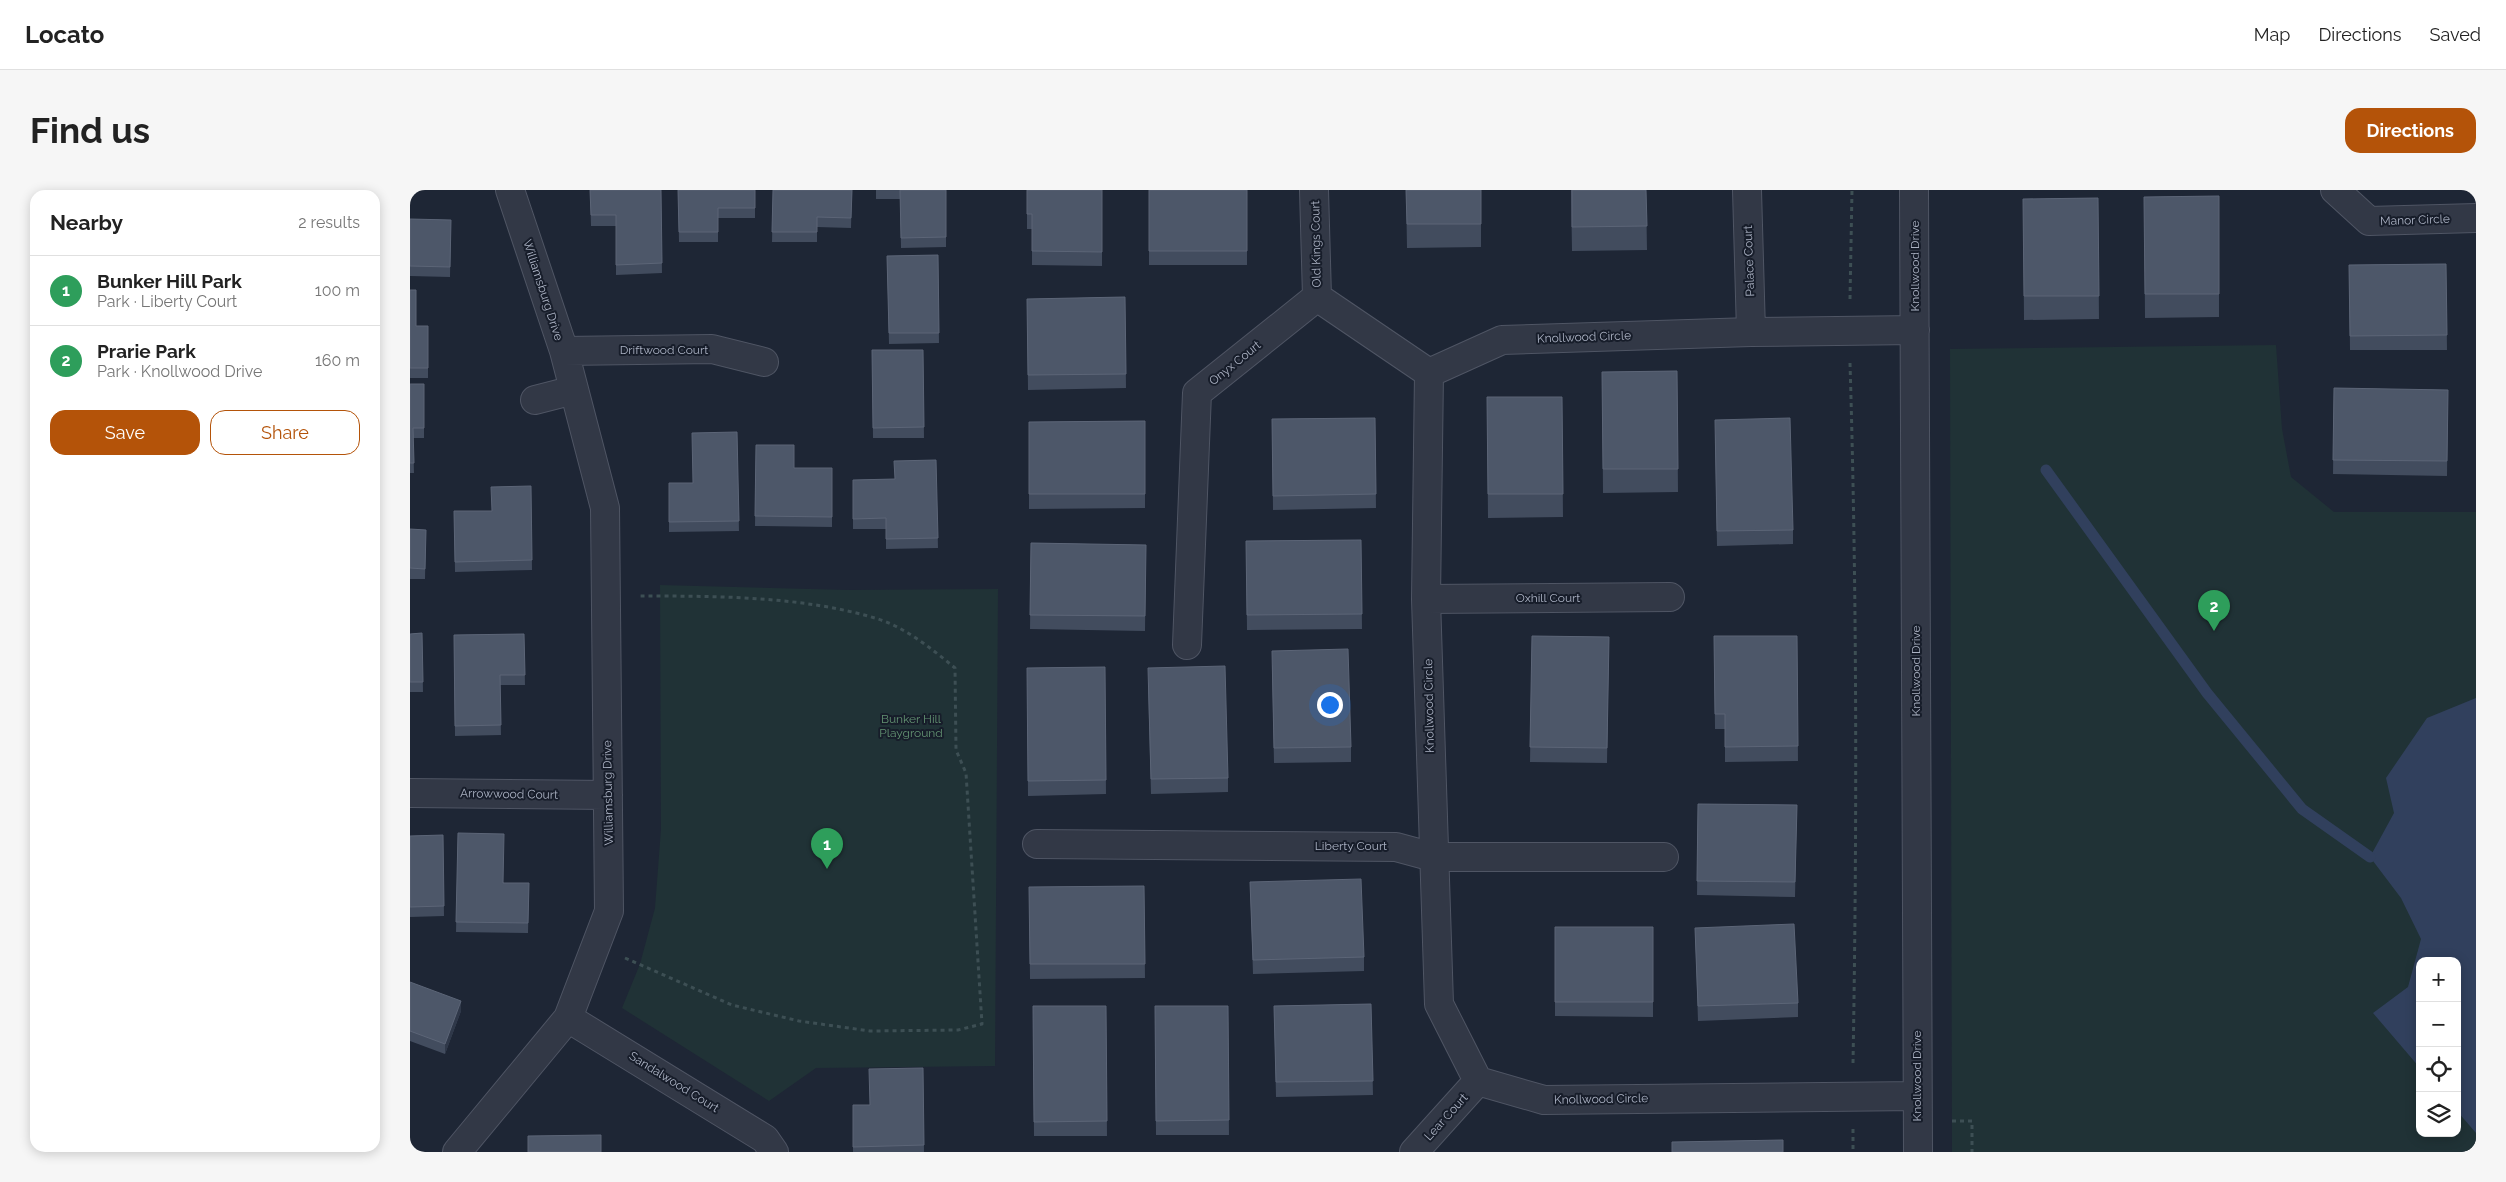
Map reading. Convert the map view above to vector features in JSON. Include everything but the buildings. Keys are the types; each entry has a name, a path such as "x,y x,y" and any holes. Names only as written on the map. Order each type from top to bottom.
{"street":[{"name":"Williamsburg Drive","path":"457,1152 568,1018 609,911 605,508 564,351 510,190"},
{"name":"Old Kings Court","path":"1314,190 1317,297"},
{"name":"Palace Court","path":"1747,190 1751,332"},
{"name":"Knollwood Drive","path":"1914,190 1918,1152"},
{"name":"Manor Circle","path":"2335,190 2370,221 2476,218"},
{"path":"1317,297 1429,373"},
{"name":"Onyx Court","path":"1187,645 1197,393 1317,297"},
{"name":"Knollwood Circle","path":"1915,330 1751,332 1502,340 1429,373 1426,599 1439,1004 1478,1081 1544,1100 1917,1096"},
{"name":"Driftwood Court","path":"564,351 712,349 764,362"},
{"path":"535,400 574,390"},
{"name":"Oxhill Court","path":"1426,599 1670,597"},
{"name":"Arrowwood Court","path":"410,793 608,795"},
{"name":"Liberty Court","path":"1037,844 1396,846 1433,857 1664,857"},
{"name":"Sandalwood Court","path":"568,1018 766,1139 774,1152"},
{"name":"Lear Court","path":"1414,1152 1478,1081"}],"path":[{"path":"1852,190 1849,332 1855,549 1856,873 1853,1066"},
{"path":"596,945 732,1005 798,1021 870,1031 958,1030 982,1024 966,774 956,750 955,668 927,645 879,620 812,604 690,596 606,596"},
{"path":"1952,1121 1972,1121 1972,1152"},
{"path":"1853,1123 1854,1152"}],"green space":[{"path":"2276,345 2282,429 2291,477 2334,512 2476,512 2476,1152 1952,1152 1950,349"},
{"name":"Bunker Hill Playground","path":"660,585 848,590 998,589 995,1066 816,1068 769,1101 622,1008 640,964 655,908 661,829"}],"water":[{"path":"2476,698 2476,1133 2461,1116 2461,957 2416,957 2421,939 2401,898 2370,857 2394,813 2386,778 2427,718"},
{"path":"2416,957 2416,1063 2373,1013 2408,987"}],"waterway":[{"path":"2046,470 2207,693 2302,809 2370,857"}],"place":[{"name":"Prarie Park","path":"2214,631"},
{"name":"Bunker Hill Park","path":"827,869"}]}
